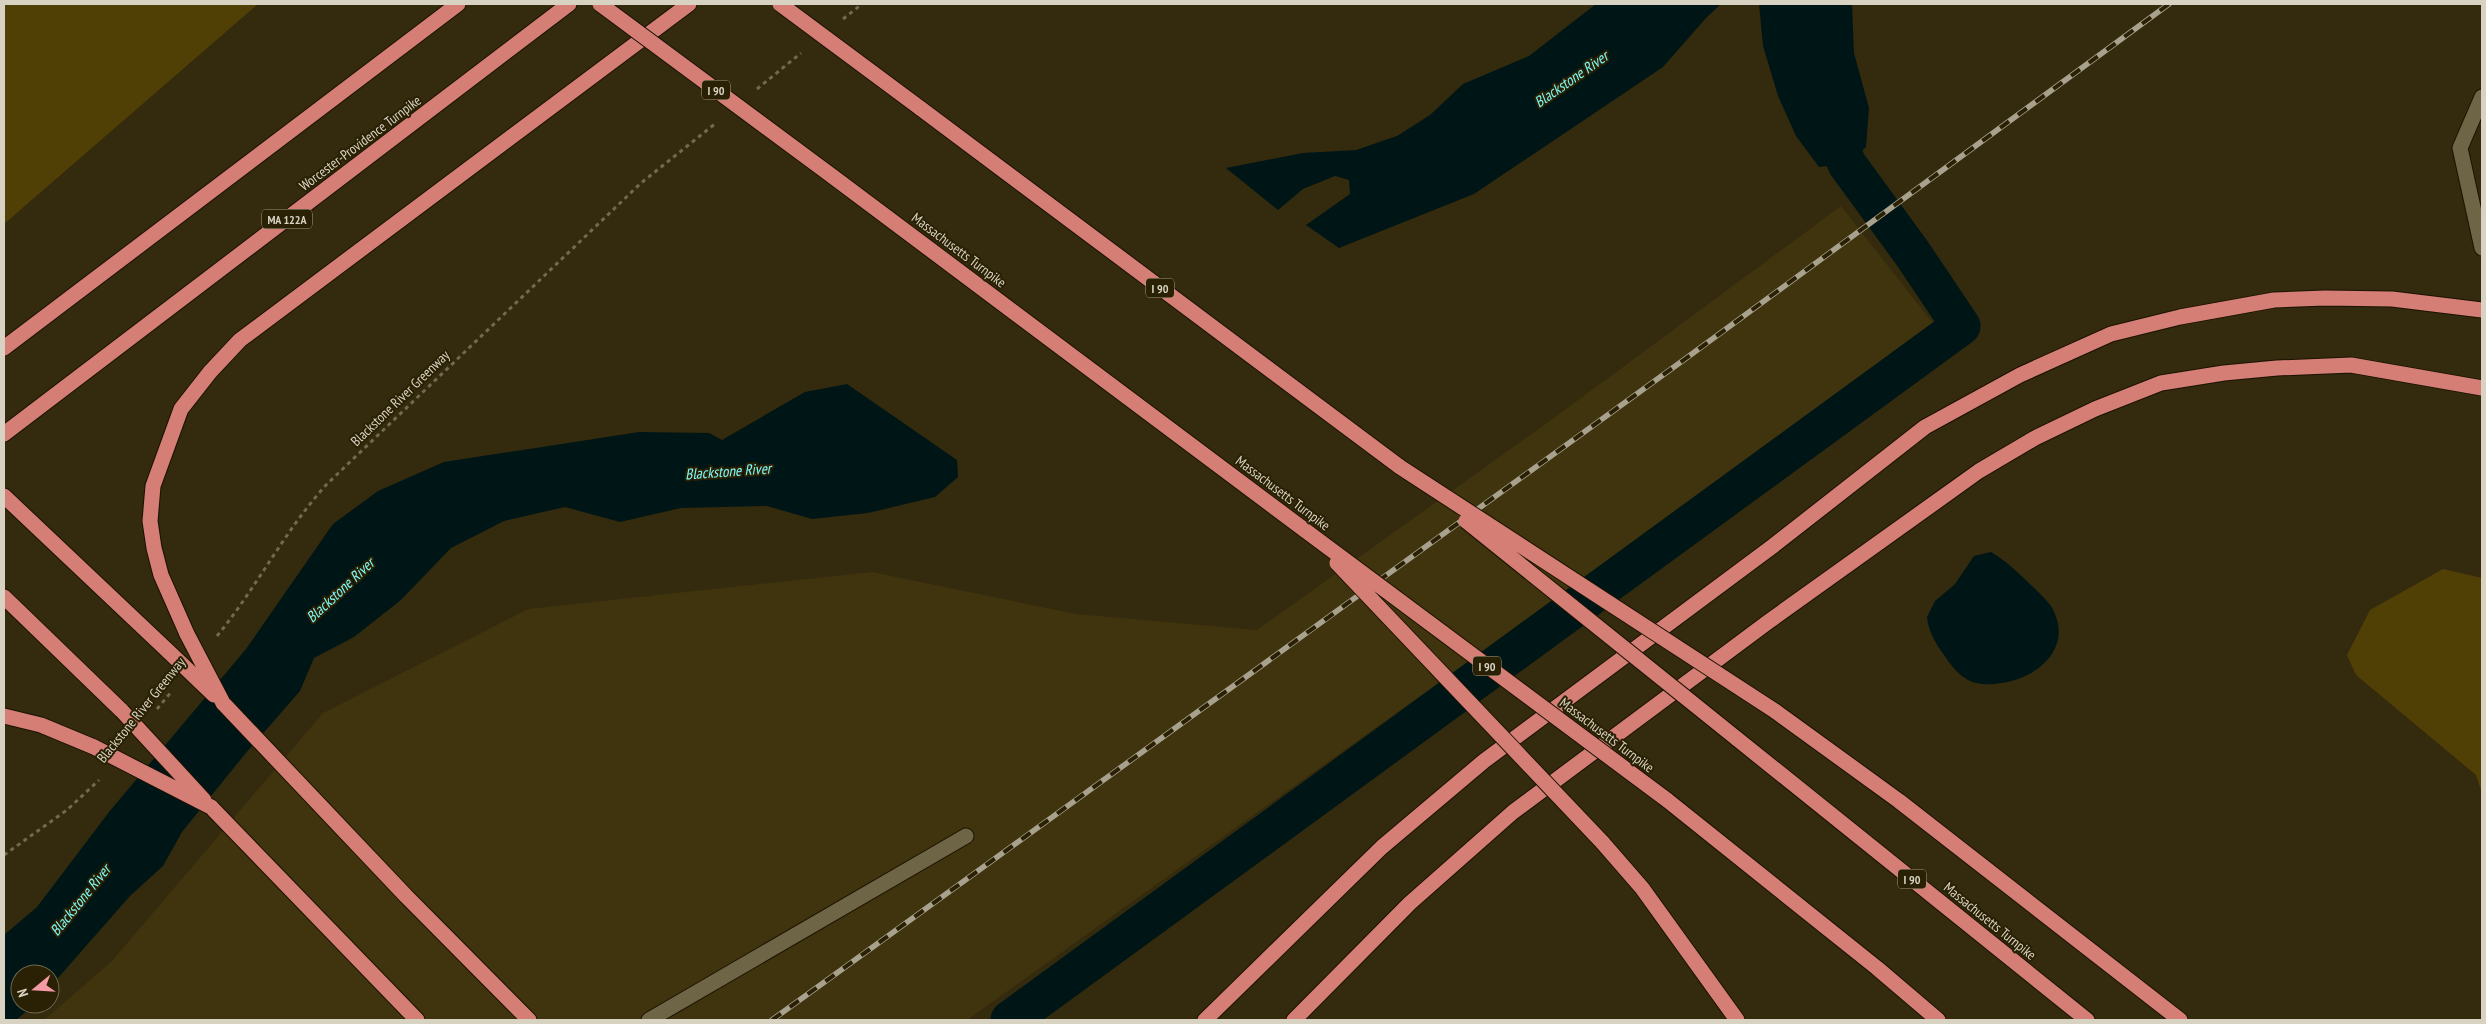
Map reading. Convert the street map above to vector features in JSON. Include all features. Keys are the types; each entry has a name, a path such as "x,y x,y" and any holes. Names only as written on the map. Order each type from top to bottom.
{"highway":[{"path":"7,345 458,4"},
{"name":"Worcester-Providence Turnpike","path":"4,434 569,4"},
{"name":"Massachusetts Turnpike","path":"600,4 1667,800 1877,968 1938,1020"},
{"path":"223,703 187,634 161,575 150,521 153,486 181,409 210,372 240,340 689,4"},
{"name":"Massachusetts Turnpike","path":"780,4 1400,468 2087,1020"},
{"path":"1205,1020 1382,847 1484,762 1773,546 1925,427 2020,375 2111,334 2180,317 2274,300 2325,298 2392,299 2482,310"},
{"path":"1294,1020 1410,902 1513,812 1776,616 1979,471 2035,438 2095,409 2161,383 2224,373 2277,368 2351,365 2482,388"},
{"path":"1400,468 1775,711 1898,801 2180,1020"},
{"path":"5,497 223,703 406,896 529,1020"},
{"path":"1306,531 1602,842 1642,888 1737,1020"},
{"path":"4,598 122,711 211,807 417,1020"},
{"path":"4,716 41,725 94,747 211,807"}],"lane":[{"path":"2482,97 2460,148 2482,248"},
{"path":"649,1020 966,836"}],"path":[{"path":"839,22 862,4"},
{"path":"755,90 808,47"},
{"name":"Blackstone River Greenway","path":"215,638 234,615 304,509 327,484 641,184 717,122"},
{"name":"Blackstone River Greenway","path":"153,714 178,683"},
{"name":"Blackstone River Greenway","path":"4,855 67,810 104,774"}],"shaded area":[{"path":"4,4 258,4 4,224"},
{"path":"1841,206 1936,327 967,1020 44,1020 51,1014 60,1014 60,1006 112,961 323,713 528,609 872,572 1076,614 1257,630 1547,423"},
{"path":"2443,569 2482,578 2482,793 2476,775 2356,675 2347,655 2370,610"}],"water":[{"name":"Blackstone River","path":"1596,4 1721,4 1706,18 1663,67 1474,194 1339,248 1306,225 1350,194 1349,180 1335,176 1303,189 1278,210 1226,168 1303,153 1356,150 1397,136 1430,115 1463,84 1529,56"},
{"path":"1759,4 1852,4 1854,53 1869,108 1866,147 1847,164 1819,167 1796,136 1778,96 1763,46"},
{"name":"Blackstone River","path":"847,384 957,460 958,477 935,497 868,513 812,519 767,506 681,508 620,522 565,507 504,521 451,548 401,600 354,637 314,658 300,691 245,754 182,832 163,866 130,896 60,976 60,964 10,964 10,1014 23,1014 16,1020 4,1020 4,935 37,907 109,812 246,649 333,524 378,491 444,462 639,432 709,433 722,440 805,392"},
{"path":"1991,552 2018,573 2049,603 2057,621 2059,634 2056,647 2040,667 2015,680 1997,684 1984,684 1968,680 1955,669 1933,637 1927,617 1935,601 1955,584 1974,556"}],"waterway":[{"path":"1010,1020 1961,326 1912,253 1847,164 1826,115"}],"railway":[{"path":"772,1020 1685,359 2169,4"}]}
